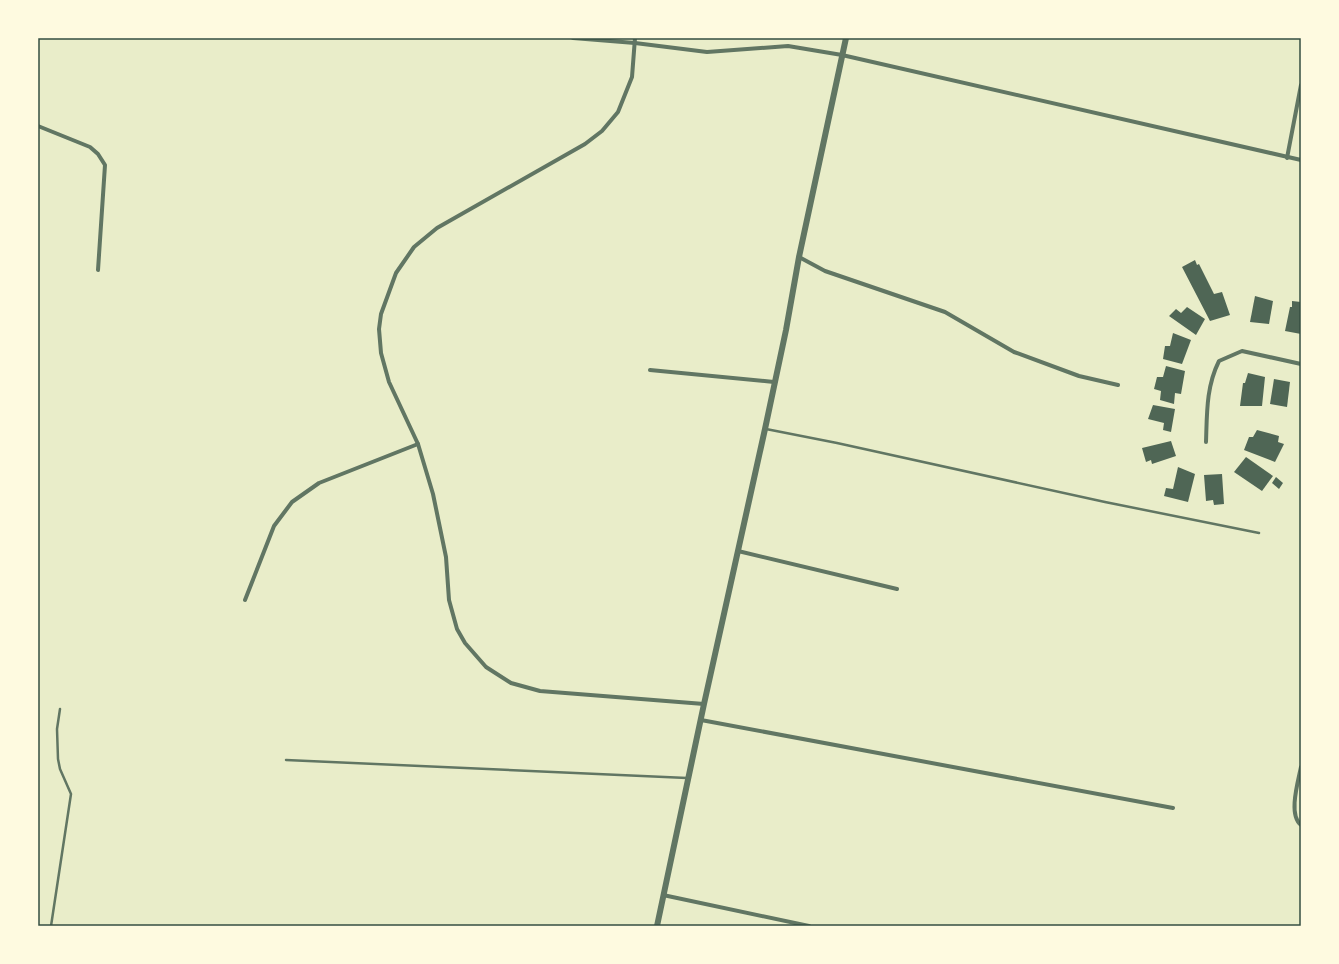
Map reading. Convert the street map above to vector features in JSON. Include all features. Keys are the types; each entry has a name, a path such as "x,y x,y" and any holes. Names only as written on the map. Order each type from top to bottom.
{"street":[{"path":"573,38 635,40 707,52 788,46 842,54 1301,160"},
{"path":"657,926 704,704 765,429 786,330 799,257 846,38"},
{"path":"635,40 632,77 618,112 602,131 585,144 437,228 414,247 396,273 381,314 379,329 381,353 389,382 418,444 433,494 446,557 449,600 457,628 465,643 486,667 511,683 540,691 704,704"},
{"path":"1288,158 1301,85"},
{"path":"38,126 90,147 98,154 104,165 98,270"},
{"path":"799,257 825,271 945,312 1014,352 1079,376 1118,384"},
{"path":"1206,442 1208,394 1213,374 1219,361 1242,351 1301,364"},
{"path":"650,370 774,382"},
{"path":"245,600 274,526 292,502 319,483 418,444"},
{"path":"738,552 897,589"},
{"path":"701,720 1173,808"},
{"path":"1301,767 1294,806 1297,823 1301,826"},
{"path":"663,895 808,926"}],"lane":[{"path":"765,429 1259,533"},
{"path":"51,926 71,794 60,769 58,759 57,729 60,709"},
{"path":"286,760 688,778"}],"building":[{"path":"1195,260 1197,265 1199,264 1214,294 1222,292 1230,315 1210,321 1182,267"},
{"path":"1255,296 1273,301 1269,324 1250,322"},
{"path":"1292,301 1301,302 1301,334 1285,331 1290,307 1292,307"},
{"path":"1187,307 1205,319 1196,335 1169,316 1176,309 1181,313"},
{"path":"1173,333 1191,340 1182,364 1163,359 1165,346 1170,346"},
{"path":"1166,366 1185,371 1181,394 1175,393 1174,404 1160,400 1161,391 1154,389 1157,377 1163,377"},
{"path":"1248,373 1265,377 1262,406 1240,406 1243,383 1245,383"},
{"path":"1274,379 1290,382 1287,407 1270,404"},
{"path":"1153,405 1175,409 1171,432 1163,430 1164,423 1148,419"},
{"path":"1257,430 1279,436 1278,442 1284,444 1275,462 1244,450 1249,437 1253,437"},
{"path":"1171,441 1176,456 1152,464 1151,460 1146,462 1142,448"},
{"path":"1246,457 1273,476 1262,491 1234,472"},
{"path":"1178,467 1195,474 1188,502 1164,496 1166,488 1173,489"},
{"path":"1222,474 1224,504 1214,505 1213,500 1206,501 1204,475"},
{"path":"1276,477 1283,483 1279,489 1272,483"}]}
